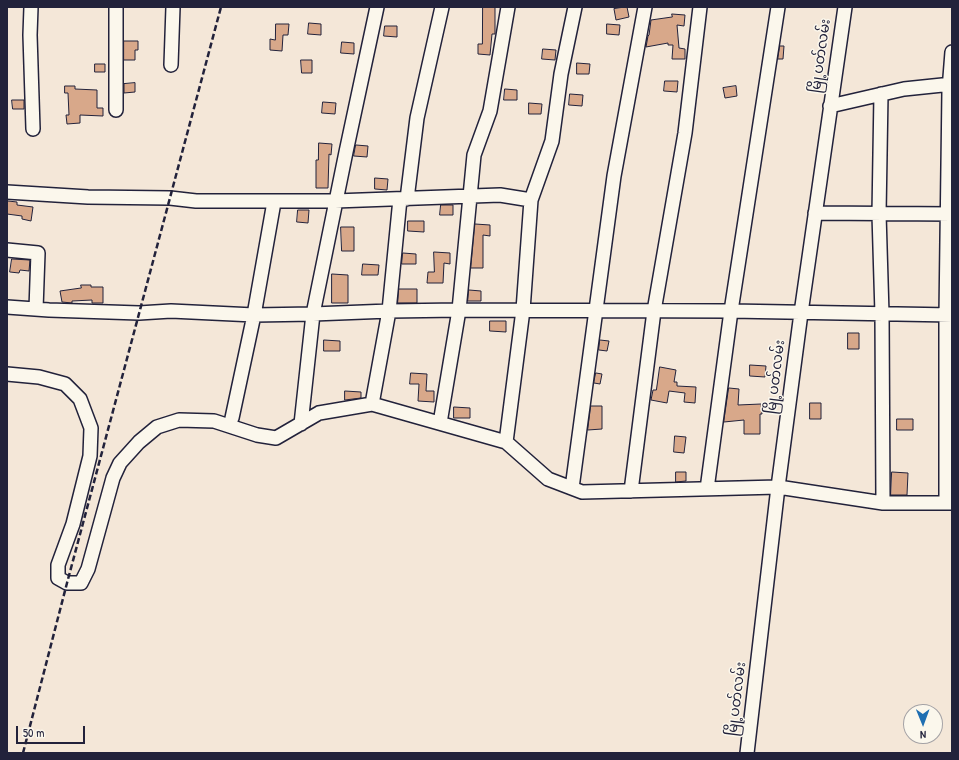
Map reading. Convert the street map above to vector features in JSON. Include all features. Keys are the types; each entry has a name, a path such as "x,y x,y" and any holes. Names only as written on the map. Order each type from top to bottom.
{"street":[{"path":"31,7 30,35 32,129"},
{"path":"116,7 116,110"},
{"path":"170,65 173,7"},
{"path":"301,424 314,314 335,201 377,7"},
{"path":"372,404 389,311 403,199 417,118 442,7"},
{"path":"440,423 459,310 474,155 490,111 508,7"},
{"path":"506,442 522,310 531,200 552,141 561,74 576,7"},
{"path":"572,488 614,176 645,7"},
{"path":"631,491 654,311 685,133 700,7"},
{"path":"707,489 731,311 778,7"},
{"name":"မြို့ပတ်လမ်း","path":"746,753 778,487 801,313 845,7"},
{"path":"7,374 39,377 65,384 80,399 91,428 90,456 73,524 58,565 58,578 67,583 81,583 88,569 112,478 120,463 139,442 157,427 179,420 214,421 257,435 276,438 319,414 372,404 506,442 548,479 582,492 778,487 883,503 949,503 949,315 952,52"},
{"path":"830,106 904,89 951,84"},
{"path":"881,94 879,214 882,314 883,503"},
{"path":"7,192 88,197 170,198 196,201 335,201 500,195 531,200"},
{"path":"232,418 254,315 274,202"},
{"path":"815,213 950,214"},
{"path":"7,250 38,253 36,309"},
{"path":"7,307 139,313 171,311 254,315 389,311 595,310 949,315"}],"building":[{"path":"483,7 495,7 495,34 492,34 490,55 478,54 478,44 482,44"},
{"path":"627,7 629,17 616,20 614,9"},
{"path":"672,14 685,15 684,26 677,25 679,48 685,49 685,59 672,59 673,45 668,45 668,43 646,47 651,20 672,17"},
{"path":"309,23 321,24 321,35 308,34"},
{"path":"276,24 289,24 288,35 283,35 282,51 270,50 270,39 275,40"},
{"path":"607,24 620,25 619,35 607,34"},
{"path":"385,26 397,26 397,37 384,36"},
{"path":"124,41 138,41 138,50 135,50 135,60 124,60"},
{"path":"342,42 354,43 354,54 341,53"},
{"path":"780,46 784,46 783,59 778,59"},
{"path":"543,49 556,50 555,60 542,59"},
{"path":"301,60 312,60 312,73 302,73"},
{"path":"577,63 590,64 589,74 577,74"},
{"path":"95,64 105,64 105,72 95,72"},
{"path":"665,81 678,81 677,92 664,91"},
{"path":"135,83 135,92 124,93 124,84"},
{"path":"65,86 75,86 75,89 97,90 97,108 103,108 103,116 80,115 80,123 67,124 66,115 69,115 68,93 65,93"},
{"path":"736,86 737,96 725,98 723,88"},
{"path":"505,89 517,90 517,100 504,100"},
{"path":"570,94 583,95 582,106 569,105"},
{"path":"12,100 24,100 24,109 13,109"},
{"path":"323,102 336,103 335,114 322,113"},
{"path":"529,103 542,104 541,114 529,114"},
{"path":"319,143 332,144 331,155 329,154 328,188 316,188 316,160 318,160"},
{"path":"356,145 368,146 367,157 354,156"},
{"path":"375,178 388,179 387,190 375,189"},
{"path":"8,201 17,202 17,205 33,207 31,221 22,219 22,216 7,214"},
{"path":"441,205 453,205 453,215 440,215"},
{"path":"298,210 309,210 308,223 297,222"},
{"path":"408,221 424,221 424,232 408,231"},
{"path":"475,224 490,225 490,236 483,235 483,268 471,268"},
{"path":"341,227 354,227 354,251 342,251"},
{"path":"434,252 450,253 450,264 444,263 443,283 427,283 428,272 434,272"},
{"path":"403,253 416,254 416,264 402,264"},
{"path":"12,259 30,260 29,271 20,270 19,273 10,272"},
{"path":"363,264 379,265 378,275 362,275"},
{"path":"332,274 348,275 348,303 332,303"},
{"path":"81,285 103,287 103,303 92,303 92,300 72,301 72,303 62,302 60,291 81,288"},
{"path":"399,289 417,289 417,303 398,303"},
{"path":"469,290 481,291 481,301 468,301"},
{"path":"490,321 506,321 506,332 490,331"},
{"path":"848,333 859,333 859,349 848,349"},
{"path":"324,340 340,341 340,351 324,351"},
{"path":"600,340 609,341 607,351 599,350"},
{"path":"750,365 766,366 765,377 750,376"},
{"path":"660,367 676,370 674,382 677,382 677,386 696,387 695,403 684,402 685,393 669,391 667,403 651,400 653,390 656,390"},
{"path":"411,373 427,374 426,391 434,391 434,402 418,401 419,384 410,384"},
{"path":"596,373 602,374 600,384 594,383"},
{"path":"729,388 739,389 738,405 761,404 762,414 760,414 760,434 744,434 744,420 724,422"},
{"path":"345,391 361,392 361,398 345,400"},
{"path":"810,403 821,403 821,419 810,419"},
{"path":"591,406 602,406 602,429 588,430"},
{"path":"454,407 470,408 470,418 454,418"},
{"path":"897,419 913,419 913,430 897,430"},
{"path":"675,436 686,437 684,453 674,452"},
{"path":"676,472 686,472 686,481 676,482"},
{"path":"892,472 908,473 907,495 891,495"}],"railway":[{"path":"23,753 221,7"}]}
